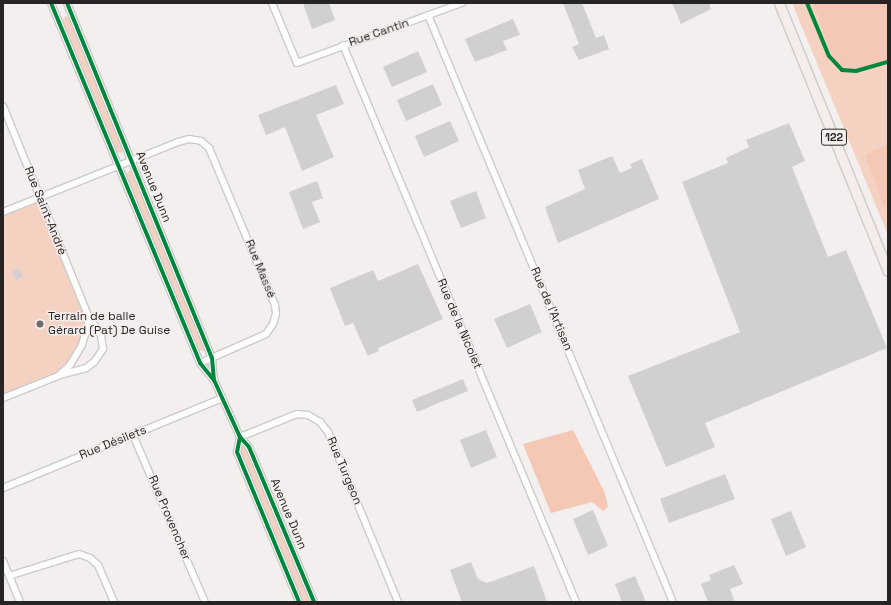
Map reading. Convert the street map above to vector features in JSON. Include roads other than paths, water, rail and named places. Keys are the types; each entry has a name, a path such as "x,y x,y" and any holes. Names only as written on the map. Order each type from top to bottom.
{"main road":[{"name":"122","path":"779,3 888,271"}],"street":[{"name":"Avenue Dunn","path":"51,3 200,363 214,380 240,437 249,447 314,602"},
{"name":"Avenue Dunn","path":"67,3 212,358 214,380"},
{"name":"Rue Cantin","path":"272,3 297,63 462,3"},
{"name":"Rue de l'Artisan","path":"428,16 673,602"},
{"name":"Rue de la Nicolet","path":"343,45 576,602"},
{"name":"Rue Saint-André","path":"3,106 88,315 101,335 103,349 99,356 86,368 58,376 3,398"},
{"name":"Rue Massé","path":"131,161 189,139 201,141 209,148 215,159 275,305 276,314 273,324 266,334 200,363"},
{"path":"3,212 131,161"},
{"name":"Rue Saint-André","path":"58,376 70,365 78,351 88,325 88,315"},
{"name":"Rue Désilets","path":"3,488 222,398"},
{"name":"Rue Turgeon","path":"240,437 296,414 308,415 320,422 328,432 398,602"},
{"name":"Rue Provencher","path":"133,435 205,602"},
{"name":"Avenue Dunn","path":"240,437 237,452 299,602"},
{"path":"9,576 79,554 90,558 98,565 114,602"},
{"path":"3,560 20,602"}],"place":[{"name":"Terrain de balle Gérard (Pat) De Guise","path":"40,324"}]}
